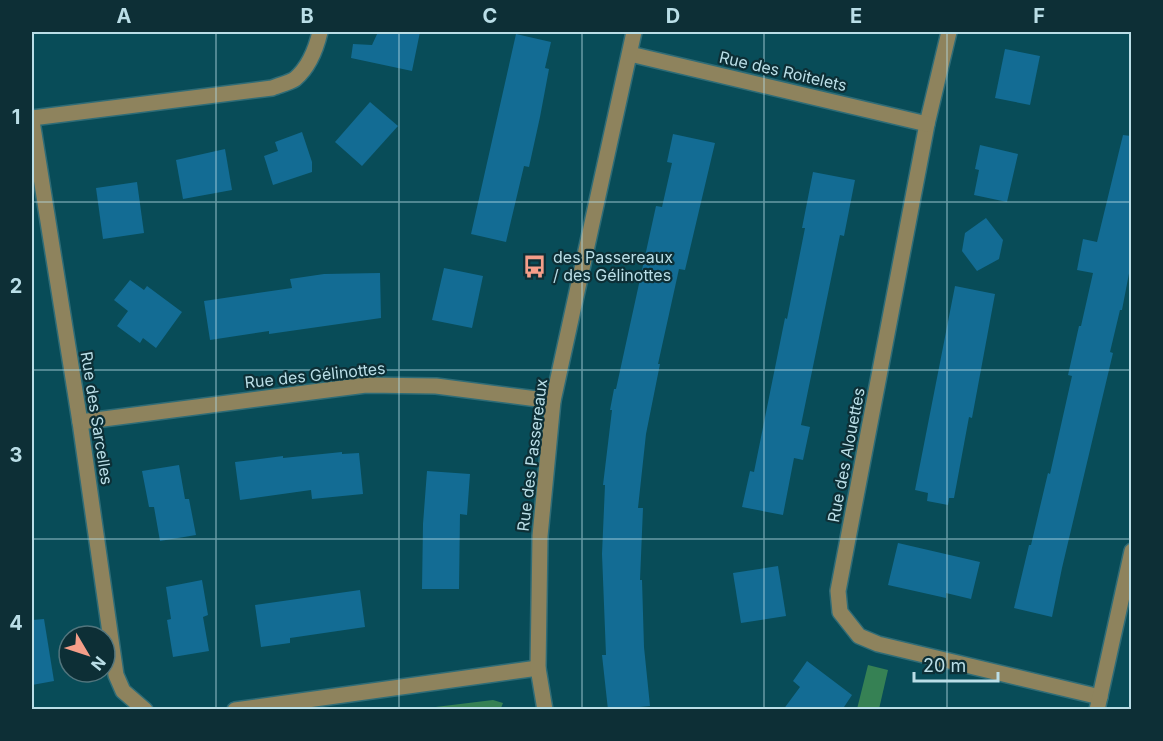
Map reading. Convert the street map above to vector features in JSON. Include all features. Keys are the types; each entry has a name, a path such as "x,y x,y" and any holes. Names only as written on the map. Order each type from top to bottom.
{"street":[{"name":"Rue des Sarcelles","path":"145,710 123,691 116,675 80,422 32,119 272,88 293,80 308,64 320,32"},
{"name":"Rue des Passereaux","path":"545,710 538,668 540,536 553,401 634,32"},
{"name":"Rue des Alouettes","path":"949,32 927,124 838,591 840,612 859,636 878,644 1098,703"},
{"name":"Rue des Roitelets","path":"630,54 927,124"},
{"name":"Rue des Gélinottes","path":"80,422 366,385 436,386 553,401"},
{"path":"1098,703 1131,551"},
{"path":"235,710 538,668"}],"green space":[{"path":"868,665 888,670 879,709 857,709"},
{"path":"493,700 503,703 502,709 419,709"}],"building":[{"path":"378,32 420,32 412,71 351,58 353,44 372,45"},
{"path":"516,34 551,42 545,68 549,69 529,167 524,166 506,242 471,234"},
{"path":"1005,49 1040,56 1030,105 995,98"},
{"path":"370,102 398,126 362,166 335,142"},
{"path":"302,132 312,162 312,172 273,185 264,156 278,151 275,142"},
{"path":"673,134 715,143 685,270 679,269 658,364 660,364 646,434 638,508 643,508 640,580 642,580 644,647 650,706 608,710 602,655 606,655 602,554 605,485 603,485 612,410 610,410 656,206 662,207 672,163 667,162"},
{"path":"1123,135 1131,136 1131,263 1122,310 1120,310 1110,352 1113,353 1052,617 1014,608 1048,473 1050,474 1072,376 1068,375 1093,273 1077,270 1083,239 1097,242"},
{"path":"980,145 1018,154 1007,202 974,195 979,170 975,169"},
{"path":"225,149 232,190 183,199 176,160"},
{"path":"813,172 855,180 844,236 840,235 801,425 810,427 803,460 794,458 783,515 742,507 750,471 754,472 785,318 787,319 805,228 802,228"},
{"path":"137,182 144,233 103,239 96,188"},
{"path":"986,218 1003,240 999,259 977,271 962,251 965,233"},
{"path":"444,268 483,276 472,328 432,320"},
{"path":"380,273 381,318 210,340 204,301 292,288 290,279 324,274"},
{"path":"130,280 144,290 147,286 182,312 156,348 143,338 140,343 117,326 128,311 114,300"},
{"path":"955,286 995,294 972,418 969,417 954,498 949,498 948,505 927,501 928,493 915,490"},
{"path":"342,452 342,454 359,453 363,494 312,499 311,490 240,500 235,462"},
{"path":"179,465 185,499 189,499 196,535 160,541 154,507 149,507 142,471"},
{"path":"427,471 470,474 467,515 460,514 459,589 422,589"},
{"path":"898,543 980,562 971,599 946,593 946,598 888,585"},
{"path":"778,566 786,616 741,623 733,573"},
{"path":"202,580 208,615 203,617 209,651 173,657 167,620 171,619 166,587"},
{"path":"360,590 365,627 290,638 290,643 261,647 255,605"},
{"path":"44,619 54,681 32,685 32,620"},
{"path":"807,661 852,695 842,710 783,710 800,687 793,681"}],"place":[{"name":"des Passereaux / des Gélinottes","path":"535,266"}]}
